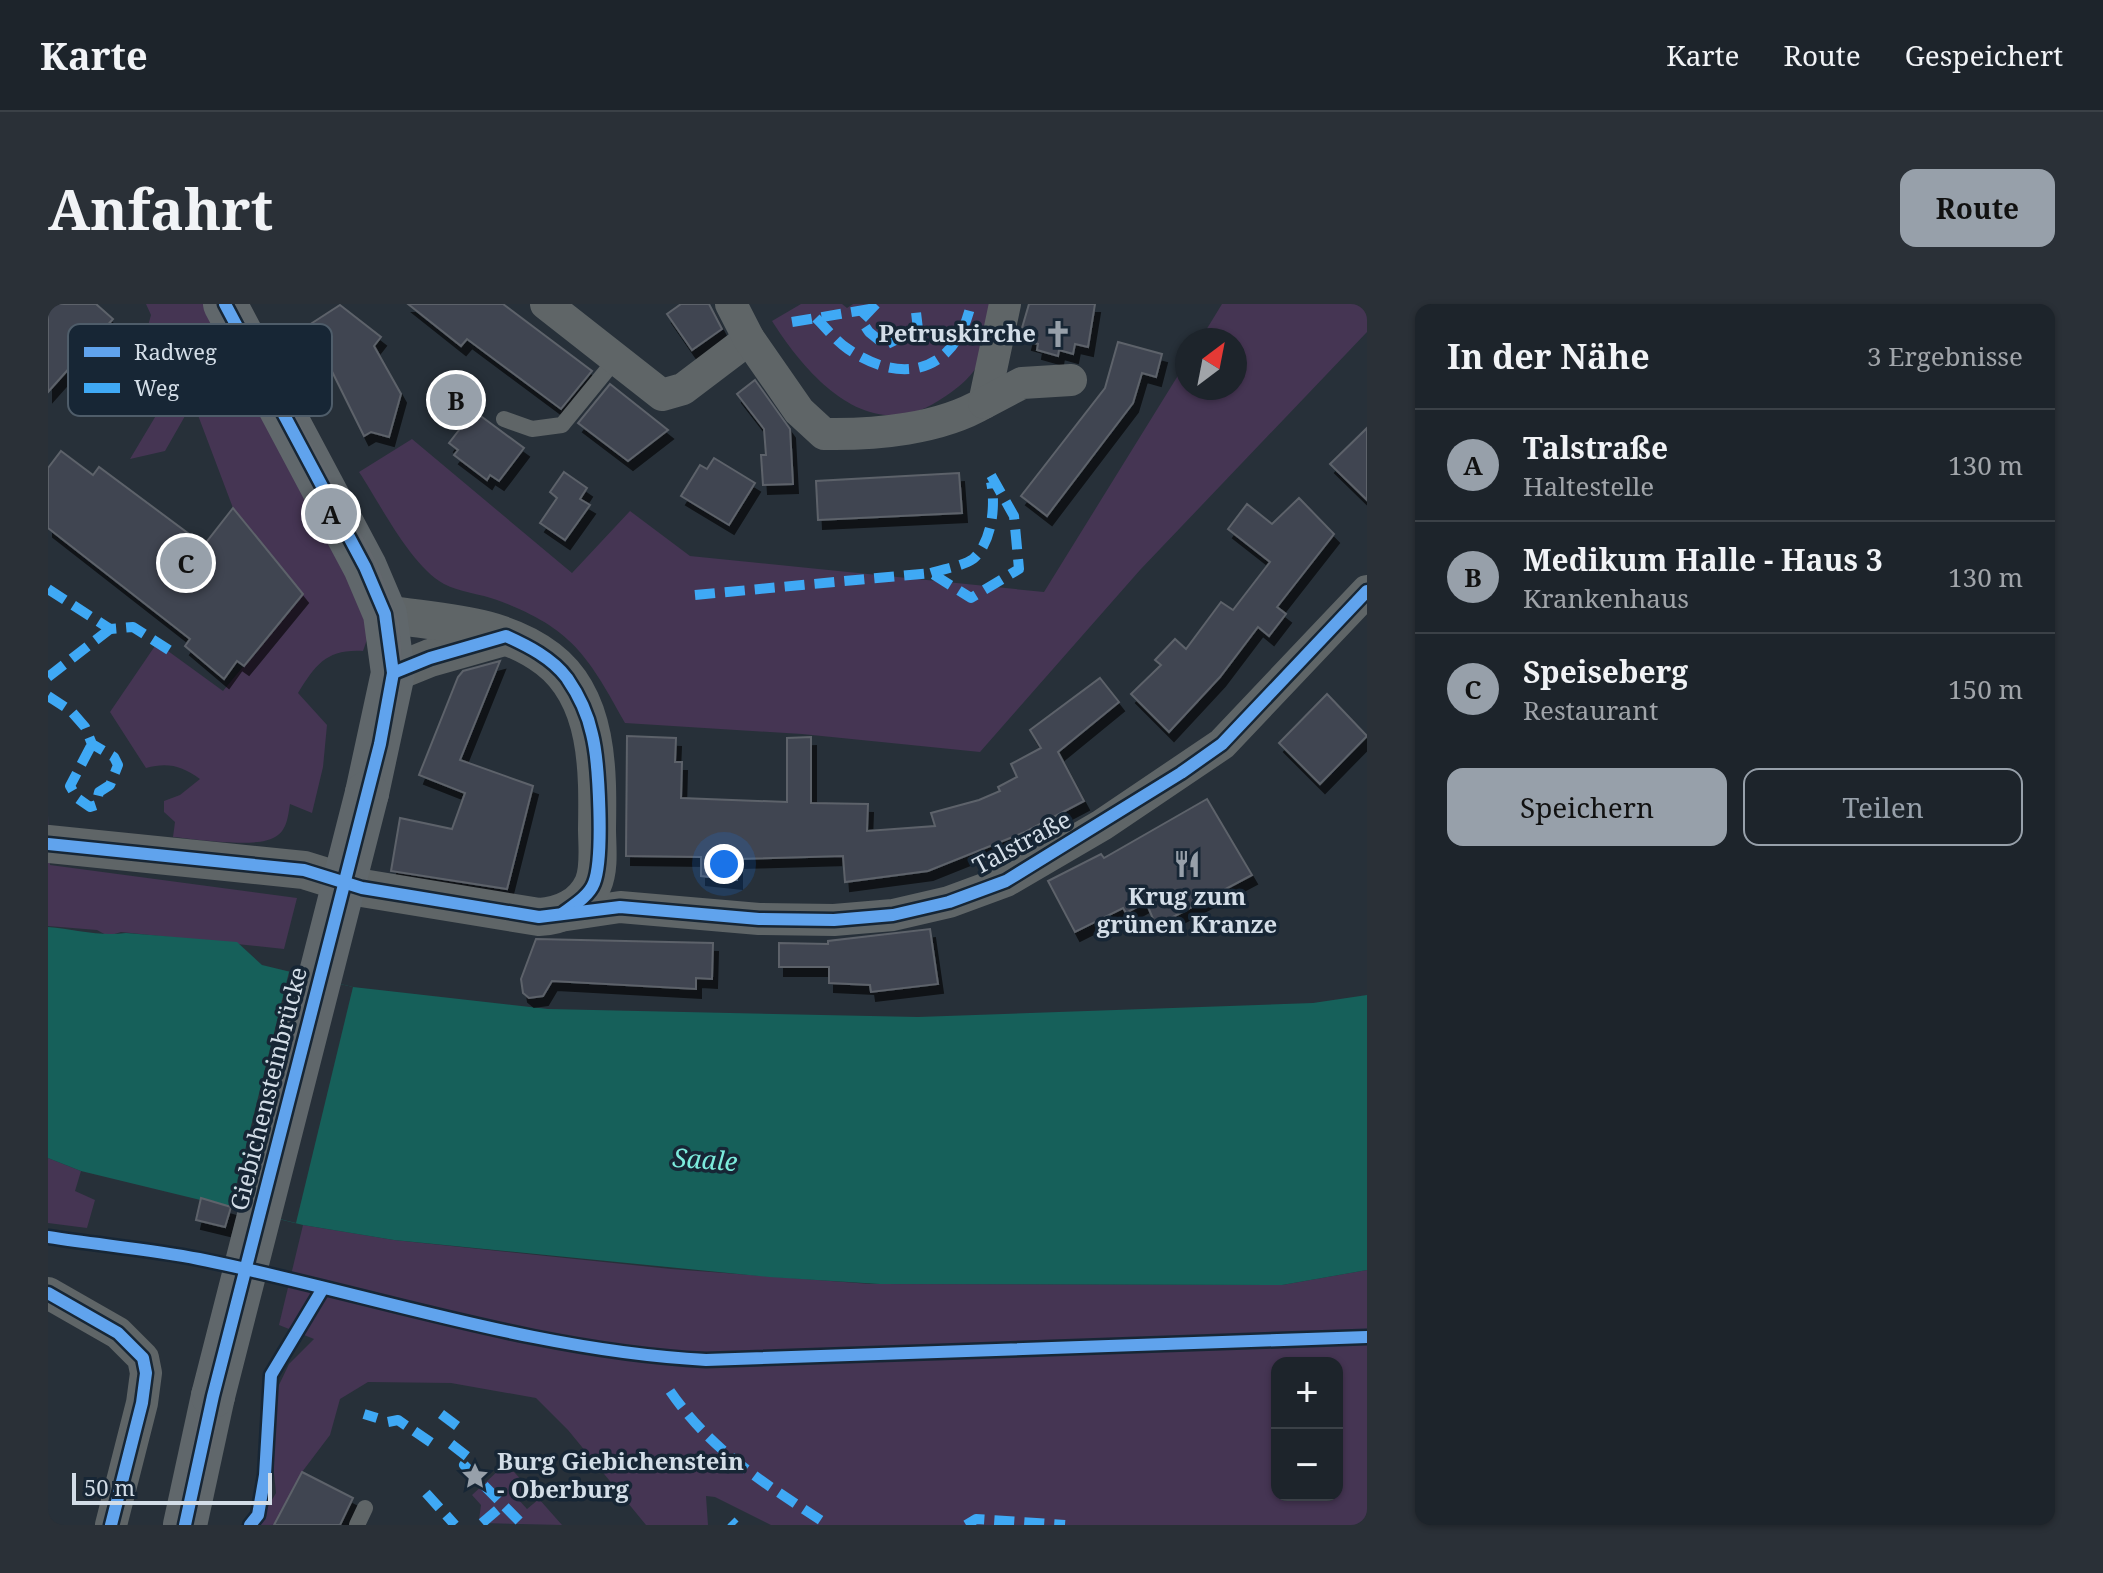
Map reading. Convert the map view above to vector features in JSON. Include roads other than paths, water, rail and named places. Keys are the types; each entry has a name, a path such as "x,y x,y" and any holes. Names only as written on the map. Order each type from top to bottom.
{"main road":[{"name":"Giebichensteinbrücke","path":"225,304 236,324"},
{"name":"Giebichensteinbrücke","path":"185,1525 213,1396 367,793 393,673 385,614 365,567 285,416"}],"street":[{"path":"546,304 662,395 683,389 749,339"},
{"path":"731,304 749,339 799,411 824,434 852,435 959,418 1022,383 1071,380"},
{"path":"984,403 1005,304"},
{"name":"Talstraße","path":"48,844 304,870 362,888 539,917 620,907 759,919 834,920 893,915 949,902 1006,881 1102,825 1222,744 1367,591"},
{"path":"385,614 489,628 549,660 566,677 593,735 598,790 594,883 582,899 560,916"},
{"path":"393,673 430,658 506,636"},
{"path":"48,1293 94,1317 134,1347 143,1358 146,1373 142,1403 111,1525"}],"lane":[{"path":"504,419 516,426 532,429 562,425 616,359"},
{"path":"357,1525 365,1508"}],"water":[{"name":"Saale","path":"48,927 237,942 262,965 353,987 548,1009 918,1017 1313,1003 1367,995 1367,1270 1282,1285 880,1284 769,1277 394,1240 303,1225 81,1171 48,1158"}],"tram line":[{"path":"217,304 228,324"},
{"path":"234,304 245,324"},
{"path":"277,416 360,569 384,648 384,695 378,731 359,801"},
{"path":"192,1525 360,838 398,699 401,662 398,623 376,564 295,416"},
{"path":"177,1525 205,1390 337,882"}],"place":[{"name":"Petruskirche","path":"1058,334"},
{"name":"Medikum Halle - Haus 3","path":"456,400"},
{"name":"Talstraße","path":"331,514"},
{"name":"Speiseberg","path":"186,563"},
{"name":"Krug zum grünen Kranze","path":"1187,864"},
{"name":"Burg Giebichenstein - Oberburg","path":"475,1476"}]}
